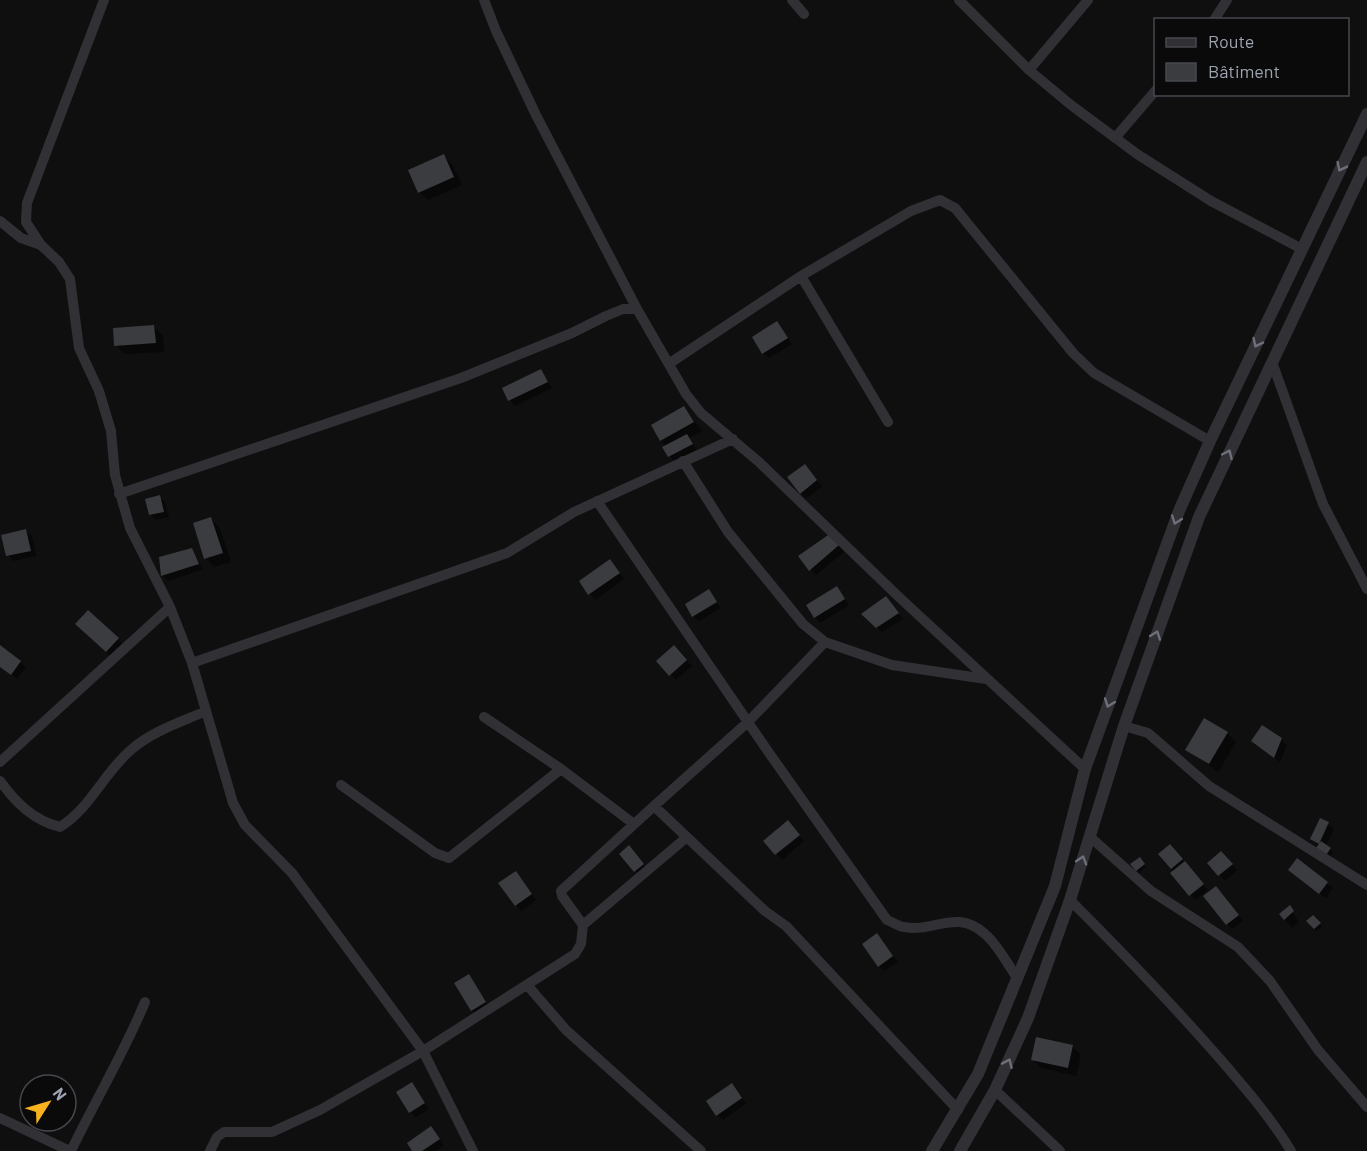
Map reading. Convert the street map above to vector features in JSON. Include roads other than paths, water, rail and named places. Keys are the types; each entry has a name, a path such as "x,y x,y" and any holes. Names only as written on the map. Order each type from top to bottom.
{"street":[{"path":"104,0 27,203 26,222 41,245 59,262 70,279 78,348 99,391 111,431 119,494 130,528 170,607 192,663 233,803 239,815 292,873 423,1051 473,1151"},
{"path":"484,0 521,84 637,309 686,393 701,413 733,439 986,679 1085,769"},
{"path":"792,0 804,14"},
{"path":"959,0 1029,70 1115,138 1212,201 1302,249"},
{"path":"1029,70 1088,0"},
{"path":"1215,18 1227,0"},
{"path":"1115,138 1154,91"},
{"path":"932,1151 978,1074 1055,886 1085,769 1179,511 1210,441 1367,114"},
{"path":"960,1151 995,1090 1028,1018 1070,900 1124,726 1199,517 1272,362 1362,182 1367,162"},
{"path":"670,363 801,276 911,211 940,200 955,208 1073,352 1094,373 1210,441"},
{"path":"2,226 21,238 41,245"},
{"path":"801,276 888,422"},
{"path":"119,494 461,378 572,333 623,309 637,309"},
{"path":"1272,362 1323,504 1367,589"},
{"path":"192,663 507,553 597,501 733,439"},
{"path":"683,461 728,532 804,624 825,642 892,665 986,679"},
{"path":"597,501 887,920 903,927 923,927 951,920 966,923 985,934 1018,979"},
{"path":"0,762 170,607"},
{"path":"210,1151 217,1137 224,1132 272,1132 320,1110 423,1051 575,954 581,944 583,925 562,897 561,891 748,722 825,642"},
{"path":"0,781 28,812 45,824 60,827 71,820 88,802 113,769 132,749 157,732 206,711"},
{"path":"484,717 561,769 634,824"},
{"path":"1124,726 1148,733 1209,786 1365,880"},
{"path":"341,785 435,853 449,858 561,769"},
{"path":"654,806 714,860 765,911 786,926 958,1110"},
{"path":"1089,836 1151,891 1238,947 1270,981 1318,1050 1367,1107"},
{"path":"583,925 687,837"},
{"path":"1070,900 1128,958 1203,1040 1263,1109 1291,1151"},
{"path":"528,986 566,1030 701,1151"},
{"path":"0,1118 70,1151 99,1093 128,1045 145,1002"},
{"path":"995,1090 1060,1151"}]}
